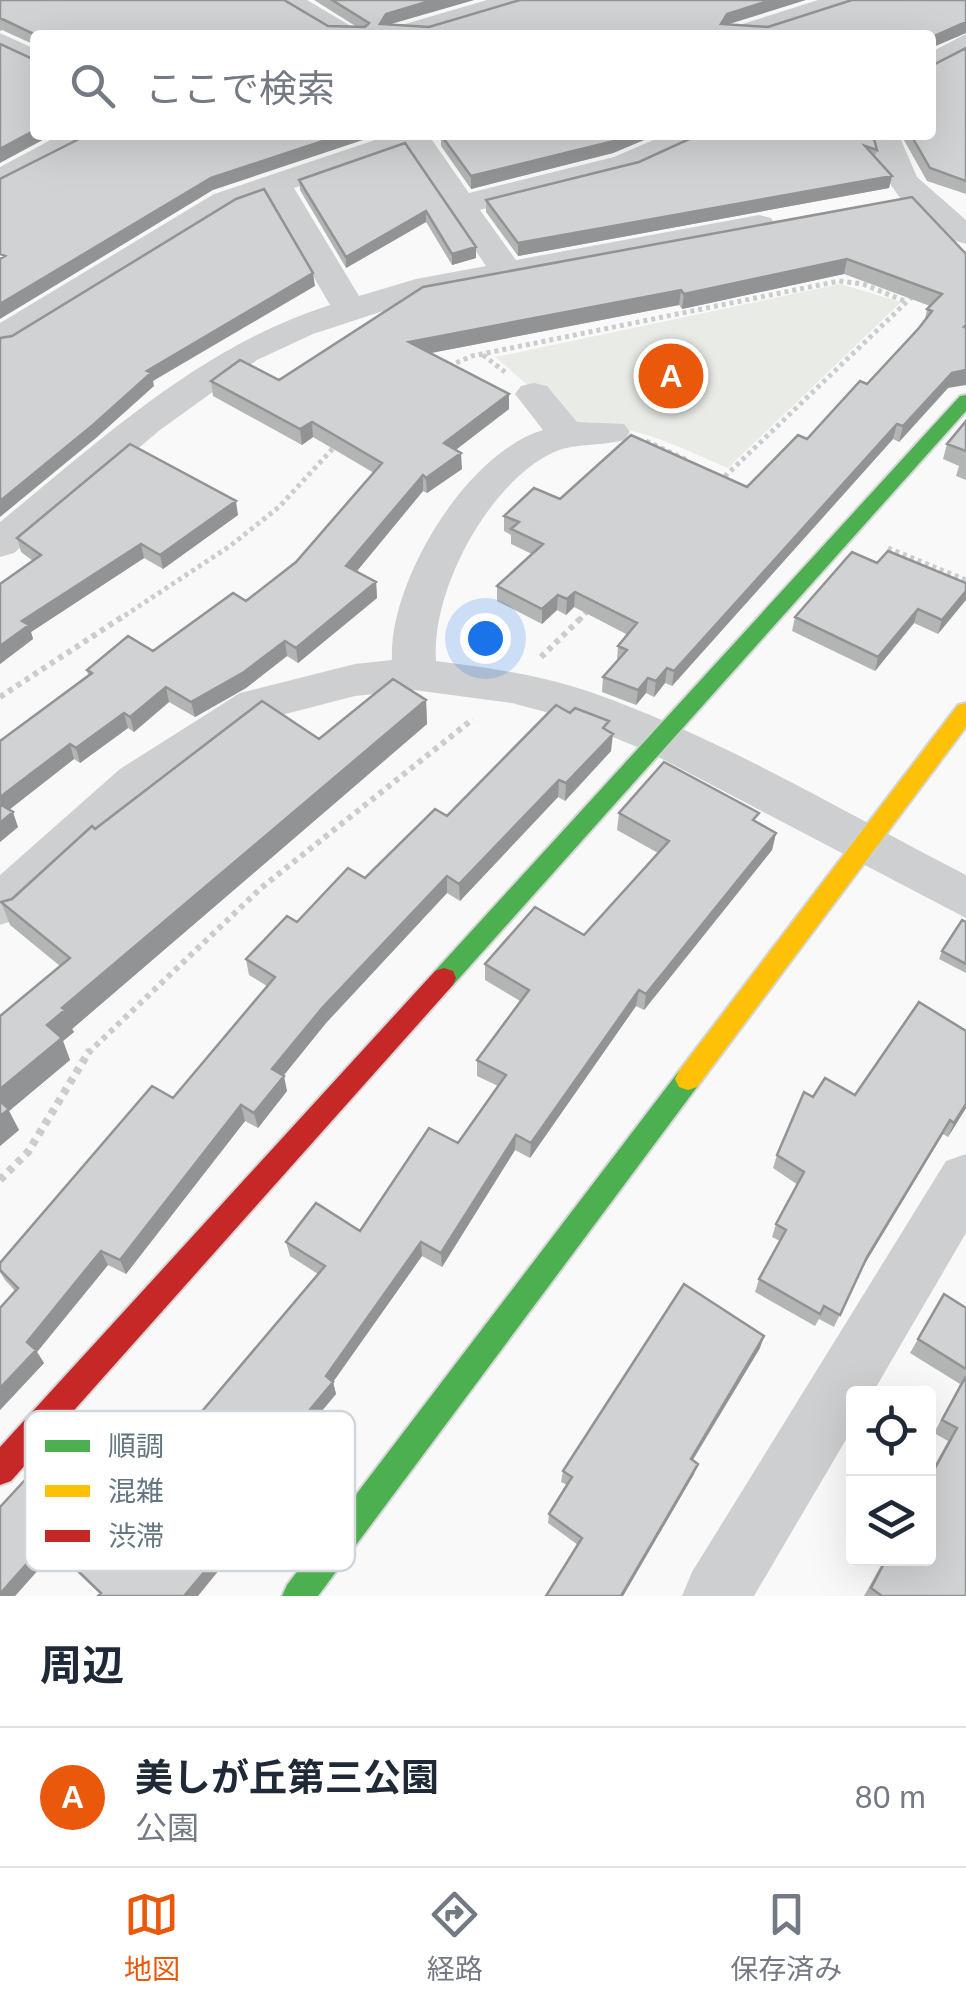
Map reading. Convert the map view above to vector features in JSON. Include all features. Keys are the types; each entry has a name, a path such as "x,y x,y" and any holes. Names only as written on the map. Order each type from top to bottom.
{"street":[{"path":"287,0 343,30"},
{"path":"415,30 516,0"},
{"path":"753,30 846,0"},
{"path":"0,42 30,58"},
{"path":"936,61 966,42"},
{"path":"0,180 75,140"},
{"path":"0,338 225,202 404,140"},
{"path":"419,140 507,272"},
{"path":"460,205 624,164 679,140"},
{"path":"885,140 888,156 915,197 966,234"},
{"path":"276,184 349,308"},
{"path":"877,204 915,197"},
{"path":"1,542 146,422 244,352 349,308 416,290 800,218"},
{"path":"534,394 568,436"},
{"path":"54,1411 663,739 844,530 966,400"},
{"path":"414,674 414,618 448,544 493,481 530,448 568,436 611,432"},
{"path":"0,905 137,782 256,704 355,680 414,674 512,687 576,704 663,739 966,898"},
{"path":"355,1520 966,711"},
{"path":"716,1596 966,1180"},
{"path":"0,1470 25,1442"},
{"path":"298,1596 317,1571"}],"path":[{"path":"434,372 465,359 839,282 863,284 907,302"},
{"path":"416,290 465,359"},
{"path":"611,432 640,438 690,462"},
{"path":"0,697 230,546 279,508 347,434"},
{"path":"707,470 739,484"},
{"path":"881,548 966,580"},
{"path":"881,548 966,588"}],"shaded area":[{"path":"840,284 901,302 728,468 635,432 573,426 496,357"}],"building":[{"path":"0,0 284,0 328,26 365,27 369,23 332,0 433,0 386,14 380,24 429,27 520,0 771,0 727,14 721,24 768,27 852,0 966,0 966,22 936,35 936,30 30,32 0,18"},
{"path":"0,44 30,58 30,133 0,149"},
{"path":"966,48 966,181 930,168 914,140 936,140 936,63"},
{"path":"77,140 326,140 211,178 0,304 0,259 5,256 0,254 0,179"},
{"path":"445,140 616,140 614,141 471,176"},
{"path":"687,140 874,140 877,150 865,146 892,176 518,243 486,200 639,162"},
{"path":"405,143 476,247 452,254 426,211 346,257 299,180"},
{"path":"264,189 313,273 147,371 151,373 93,425 0,501 0,338 12,336 236,199"},
{"path":"912,197 966,254 966,370 952,373 903,426 897,424 674,671 667,668 656,681 648,678 638,690 603,677 627,650 618,646 637,623 575,592 567,599 558,595 542,609 497,586 543,544 511,529 519,522 504,516 534,488 560,499 631,435 747,487 798,435 807,439 860,381 867,384 919,328 932,311 927,309 942,294 847,259 684,294 681,290 409,342 509,394 444,443 461,453 426,478 423,475 346,566 376,582 296,648 285,641 244,672 191,702 166,687 130,717 124,713 76,748 70,744 0,797 0,741 92,673 87,670 128,636 153,651 233,593 246,601 296,562 382,463 312,422 300,429 211,381 240,360 279,380 423,287"},
{"path":"966,421 966,451 947,444"},
{"path":"130,444 236,501 160,555 141,544 22,621 29,625 0,646 0,584 41,555 17,538"},
{"path":"888,551 966,583 966,591 942,620 918,609 878,657 795,617 852,552 877,563"},
{"path":"393,679 426,700 62,1008 65,1010 47,1025 62,1038 0,1089 0,1016 70,958 1,902 12,899 92,826 95,829 262,701 319,739"},
{"path":"556,705 570,713 575,708 609,721 603,728 613,734 566,783 559,780 459,884 447,876 323,1007 272,1069 284,1076 254,1113 241,1105 120,1260 101,1251 27,1342 36,1350 0,1388 0,1308 18,1288 0,1270 0,1263 152,1086 173,1098 275,977 246,959 287,916 297,922 348,868 365,878 435,809 447,816"},
{"path":"664,762 759,813 753,820 776,833 646,994 639,990 531,1143 516,1135 441,1253 421,1242 326,1376 333,1382 309,1411 202,1411 325,1266 286,1242 316,1203 360,1231 429,1128 458,1143 506,1075 477,1060 529,990 485,964 535,907 584,935 669,841 619,813"},
{"path":"0,804 13,812 0,823"},
{"path":"962,920 966,922 966,964 942,951"},
{"path":"919,1002 966,1031 966,1104 954,1123 950,1120 867,1257 840,1315 824,1306 820,1314 759,1279 786,1230 776,1224 804,1172 777,1155 804,1092 813,1097 825,1078 855,1095"},
{"path":"0,1101 9,1109 0,1116"},
{"path":"684,1284 764,1336 691,1459 698,1464 621,1596 546,1596 582,1538 549,1514 572,1477 563,1471"},
{"path":"944,1294 966,1308 966,1369 918,1339"},
{"path":"966,1376 966,1596 882,1596 871,1588 883,1566 936,1566 936,1466 957,1428 942,1420"},
{"path":"25,1480 25,1566 0,1594 0,1507"},
{"path":"78,1571 205,1571 184,1596 98,1596 101,1593"}],"traffic: fast":[{"path":"444,978 966,400"},
{"path":"355,1520 688,1079"},
{"path":"298,1596 317,1571"}],"traffic: slow":[{"path":"688,1079 966,711"}],"traffic: jam":[{"path":"53,1411 444,978"},
{"path":"0,1470 25,1442"}],"place":[{"name":"美しが丘第三公園","path":"671,376"}]}
